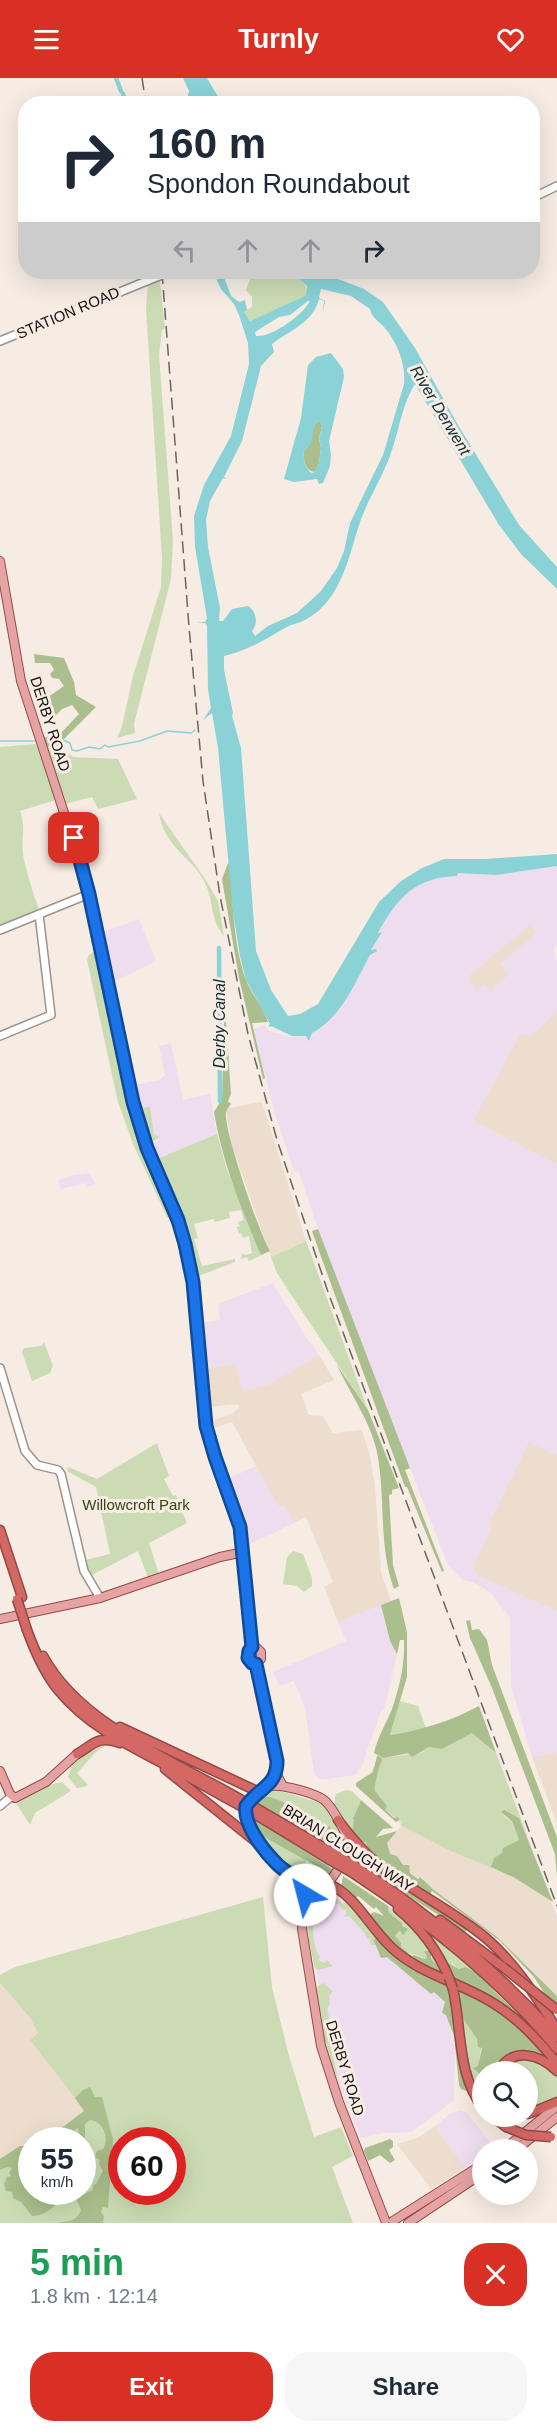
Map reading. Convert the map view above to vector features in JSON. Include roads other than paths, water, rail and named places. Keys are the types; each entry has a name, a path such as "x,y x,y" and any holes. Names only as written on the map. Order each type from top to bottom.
{"highway":[{"name":"BRIAN CLOUGH WAY","path":"0,1530 19,1598"},
{"name":"BRIAN CLOUGH WAY","path":"0,1548 43,1667 64,1697 92,1721 134,1748 239,1802"},
{"name":"BRIAN CLOUGH WAY","path":"30,1629 57,1678 76,1699 103,1720 332,1856 404,1907 465,1955 512,1999 557,2049"},
{"path":"103,1720 263,1790"},
{"path":"77,1754 93,1742 100,1740 112,1740 134,1748"},
{"path":"151,1758 265,1849"},
{"path":"338,1820 360,1848 377,1863 462,1920 494,1946 522,1977 557,2028"},
{"name":"BRIAN CLOUGH WAY","path":"353,1871 416,1907 482,1960 557,2037"},
{"path":"353,1871 416,1926 437,1954 453,1989 465,2069 472,2091"},
{"path":"324,1885 344,1892 379,1935 399,1954 422,1970 477,1994 502,2009 528,2030 557,2062"},
{"path":"416,1907 448,1925 557,2010"},
{"path":"507,2061 510,2058 526,2054 541,2059 557,2071"},
{"path":"538,2111 557,2104"},
{"path":"506,2127 526,2134 554,2136"}],"main road":[{"name":"DERBY ROAD","path":"0,561 21,681 78,852 133,1102 147,1148 178,1220 185,1244 193,1282 207,1432 236,1514 244,1552 252,1647 261,1652 261,1659 256,1664 273,1734 277,1770"},
{"path":"0,1619 100,1598 220,1557 244,1552"},
{"path":"0,1771 12,1796 17,1797 43,1784 77,1754"},
{"path":"277,1770 283,1786"},
{"path":"277,1770 263,1790 250,1801 245,1813 249,1824 278,1864 299,1881 311,1886 324,1885"},
{"path":"263,1790 283,1786 321,1798 331,1808 348,1840 348,1852 324,1885 309,1899 302,1918"},
{"name":"DERBY ROAD","path":"299,1881 305,1891 302,1918 311,1995 326,2062 389,2222"},
{"path":"516,2139 557,2104"},
{"path":"530,2139 557,2117"},
{"path":"389,2222 472,2171"},
{"path":"408,2223 472,2180"}],"street":[{"path":"540,194 557,186"},
{"name":"STATION ROAD","path":"0,341 150,279"},
{"path":"0,930 89,894"},
{"path":"0,1036 51,1015 39,914"},
{"path":"0,1368 26,1451 37,1465 60,1472 84,1571 100,1598"},
{"path":"0,1806 12,1796"}],"water":[{"path":"183,78 207,78 218,96 188,96 189,91"},
{"name":"River Derwent","path":"216,279 225,279 231,296 239,302 245,300 247,310 244,312 250,321 305,296 307,286 298,279 338,279 364,289 383,302 415,348 458,425 519,525 557,567 557,589 521,554 499,525 415,384 404,409 388,461 361,519 342,576 328,601 318,612 305,620 248,648 224,656 224,670 232,716 241,748 256,951 271,990 288,1016 300,1014 318,1004 379,902 401,881 422,868 444,859 485,859 557,854 557,866 496,875 458,873 457,876 431,880 410,891 385,920 378,933 382,932 371,950 376,949 377,951 370,955 346,999 331,1018 312,1033 309,1041 306,1036 292,1036 271,1026 268,1027 270,1024 246,980 233,912 218,748 212,713 203,720 211,708 208,689 207,626 205,623 196,622 205,622 207,618 195,547 194,516 204,485 231,436 249,364 248,343 234,304 221,289","holes":["321,289 351,296 370,309 397,346 404,369 404,384 383,455 350,523 344,551 337,568 321,591 297,613 268,626 255,636 252,631 256,617 248,606 232,609 223,621 219,621 220,608 208,547 206,520 210,501 223,478 226,479 224,477 242,441 261,366 274,352 272,344 306,320 312,314 319,299 324,301 323,314 325,301 319,298","310,301 301,313 286,324 270,333 256,336 255,332 279,317 290,315"]},
{"path":"331,353 343,369 344,377 329,441 330,466 323,483 319,484 317,479 294,482 284,479 301,418 308,365 316,357","holes":["321,422 319,463 315,472 312,473 305,464 304,451 311,444 315,424"]}],"waterway":[{"name":"Derby Canal","path":"116,78 121,91"},
{"path":"51,739 58,738 70,743 72,750 77,751 89,747 100,749 105,745 108,747 140,741 167,731 191,733 195,730"},
{"path":"0,741 34,741"},
{"name":"Derby Canal","path":"219,948 220,1101"}],"railway":[{"path":"142,78 145,96"},
{"path":"163,279 203,781 220,896 248,1034 277,1140 328,1292 557,1906"}],"park label":[{"name":"Willowcroft Park","path":"136,1505"}]}
